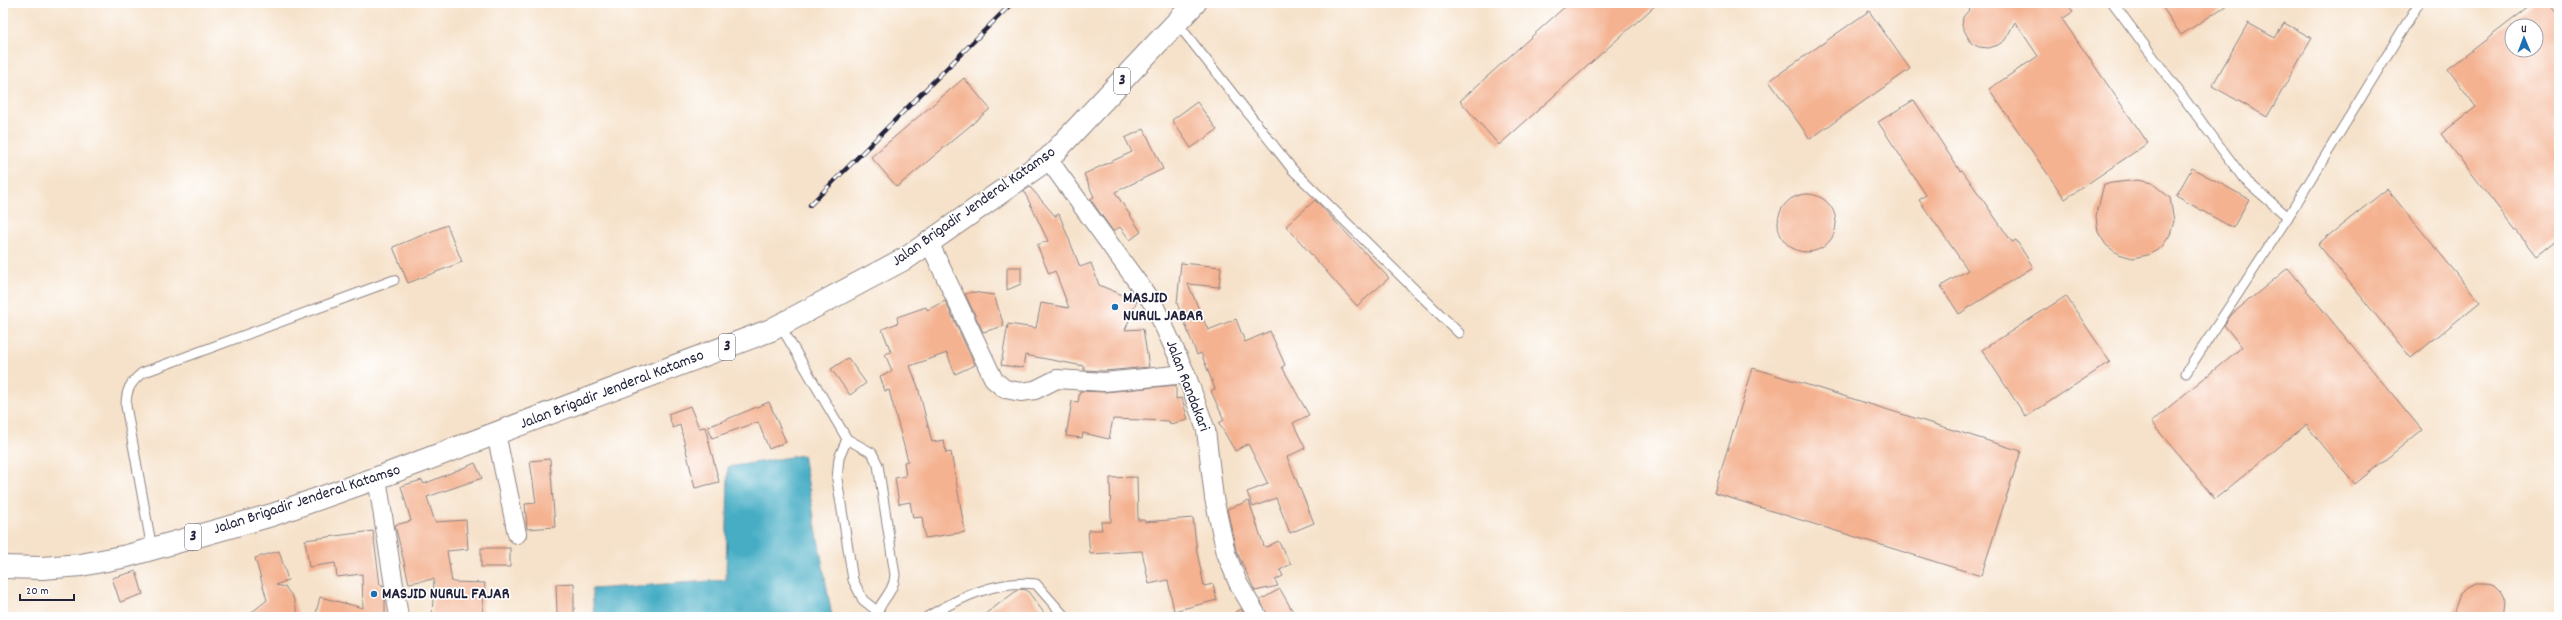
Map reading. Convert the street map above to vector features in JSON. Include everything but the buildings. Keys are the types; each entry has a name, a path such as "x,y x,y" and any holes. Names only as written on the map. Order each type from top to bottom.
{"highway":[{"name":"Jalan Brigadir Jenderal Katamso","path":"3,567 42,568 81,565 152,549 272,515 377,478 780,326 908,257 1048,159 1195,3"}],"street":[{"name":"Jalan Randakari","path":"1048,159 1154,305 1186,374 1206,430 1214,498 1226,553 1238,583 1258,617"},
{"path":"929,242 994,380 1005,389 1021,392 1035,390 1057,379 1104,382 1186,374"},
{"path":"496,433 517,534"},
{"path":"377,478 399,617"}],"lane":[{"path":"2114,3 2244,179 2288,217"},
{"path":"2186,373 2288,217 2419,3"},
{"path":"1177,23 1293,170 1459,333"},
{"path":"152,549 126,406 126,394 131,382 142,373 394,280"},
{"path":"780,326 847,439 872,453 878,465 895,575 894,588 877,614 863,600 853,580 836,479 839,458 847,439"},
{"path":"926,617 968,595 1008,584 1025,583 1036,584 1065,617"}],"water":[{"path":"803,455 832,617 594,617 592,589 726,580 728,467"}],"railway":[{"path":"810,205 1012,3"}],"place":[{"name":"MASJID NURUL JABAR","path":"1115,307"},
{"name":"MASJID NURUL FAJAR","path":"374,594"}]}
